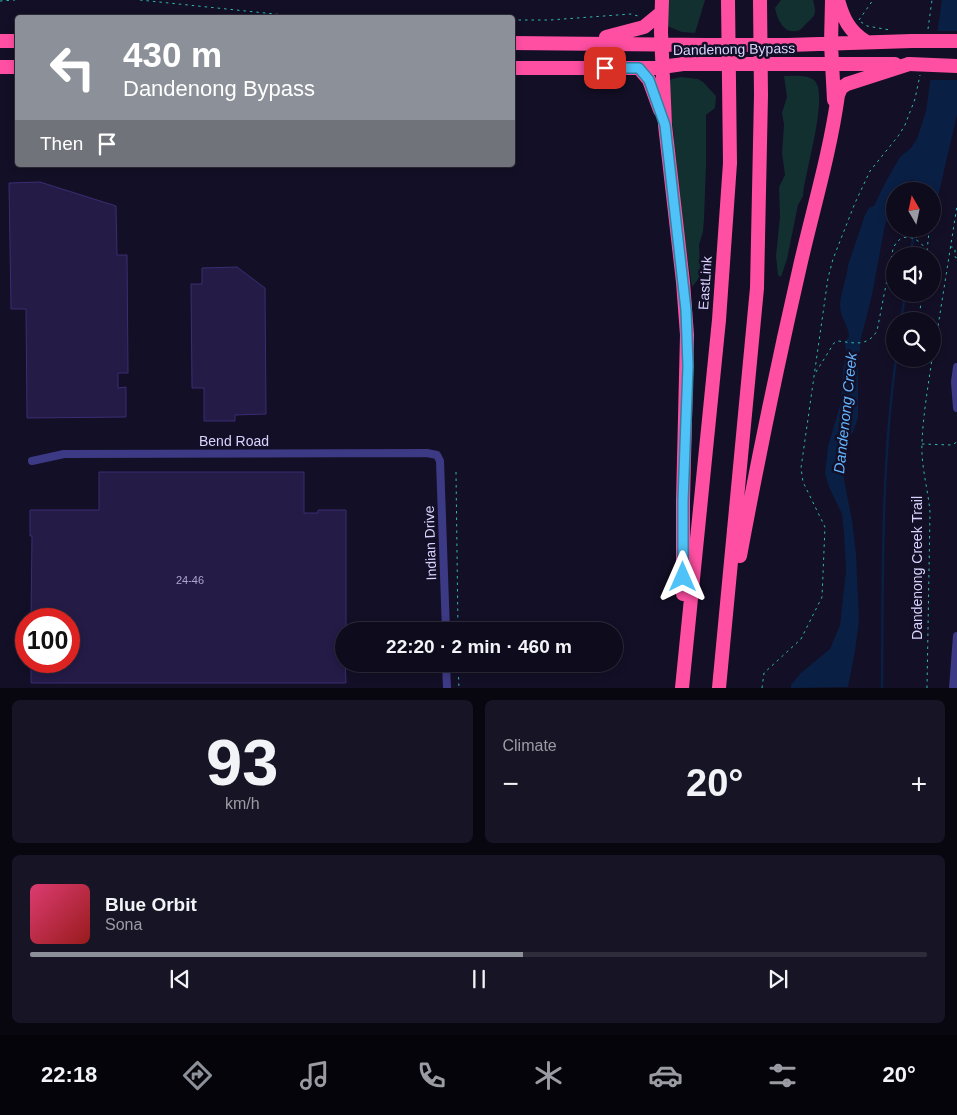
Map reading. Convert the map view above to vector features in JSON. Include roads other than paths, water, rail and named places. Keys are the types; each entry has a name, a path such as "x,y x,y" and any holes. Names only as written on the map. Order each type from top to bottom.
{"highway":[{"name":"EastLink","path":"682,688 719,320 730,173 728,0"},
{"path":"719,688 757,288 761,95 760,0"},
{"path":"832,0 831,44 834,84 832,131"},
{"path":"838,0 847,24 854,34 865,42"},
{"path":"661,7 665,125 687,334 683,558 684,657"},
{"path":"515,43 607,37 644,27 661,7"},
{"path":"0,41 15,41"},
{"name":"Dandenong Bypass","path":"515,43 707,45 957,41"},
{"name":"Dandenong Bypass","path":"515,68 639,68 683,64 909,64 957,66"},
{"path":"723,645 769,403 832,131 838,95 841,88 856,80 909,64"},
{"path":"0,66 15,67"},
{"path":"639,68 649,80 665,125"}],"street":[{"path":"957,367 955,382 957,408"},
{"name":"Bend Road","path":"32,462 64,454 427,453 437,455"},
{"name":"Indian Drive","path":"437,455 440,461 446,622"},
{"path":"953,688 957,636"},
{"path":"446,672 446,688"}],"water":[{"path":"942,0 957,0 957,115 941,184 941,182 913,182 913,180 907,182 886,182 886,223 872,295 861,338 858,365 858,418 853,432 848,438 843,458 844,480 856,554 859,621 848,687 791,688 791,685 801,673 830,649 840,625 846,571 844,533 842,514 825,474 828,446 841,403 846,354 845,341 849,337 848,329 840,310 848,265 865,215 869,208 874,206 884,185 900,157 911,148 917,139 926,111"}],"waterway":[{"name":"Dandenong Creek","path":"912,247 913,238"},
{"name":"Dandenong Creek","path":"902,312 904,302"},
{"name":"Dandenong Creek","path":"882,688 885,482 895,367"}]}
